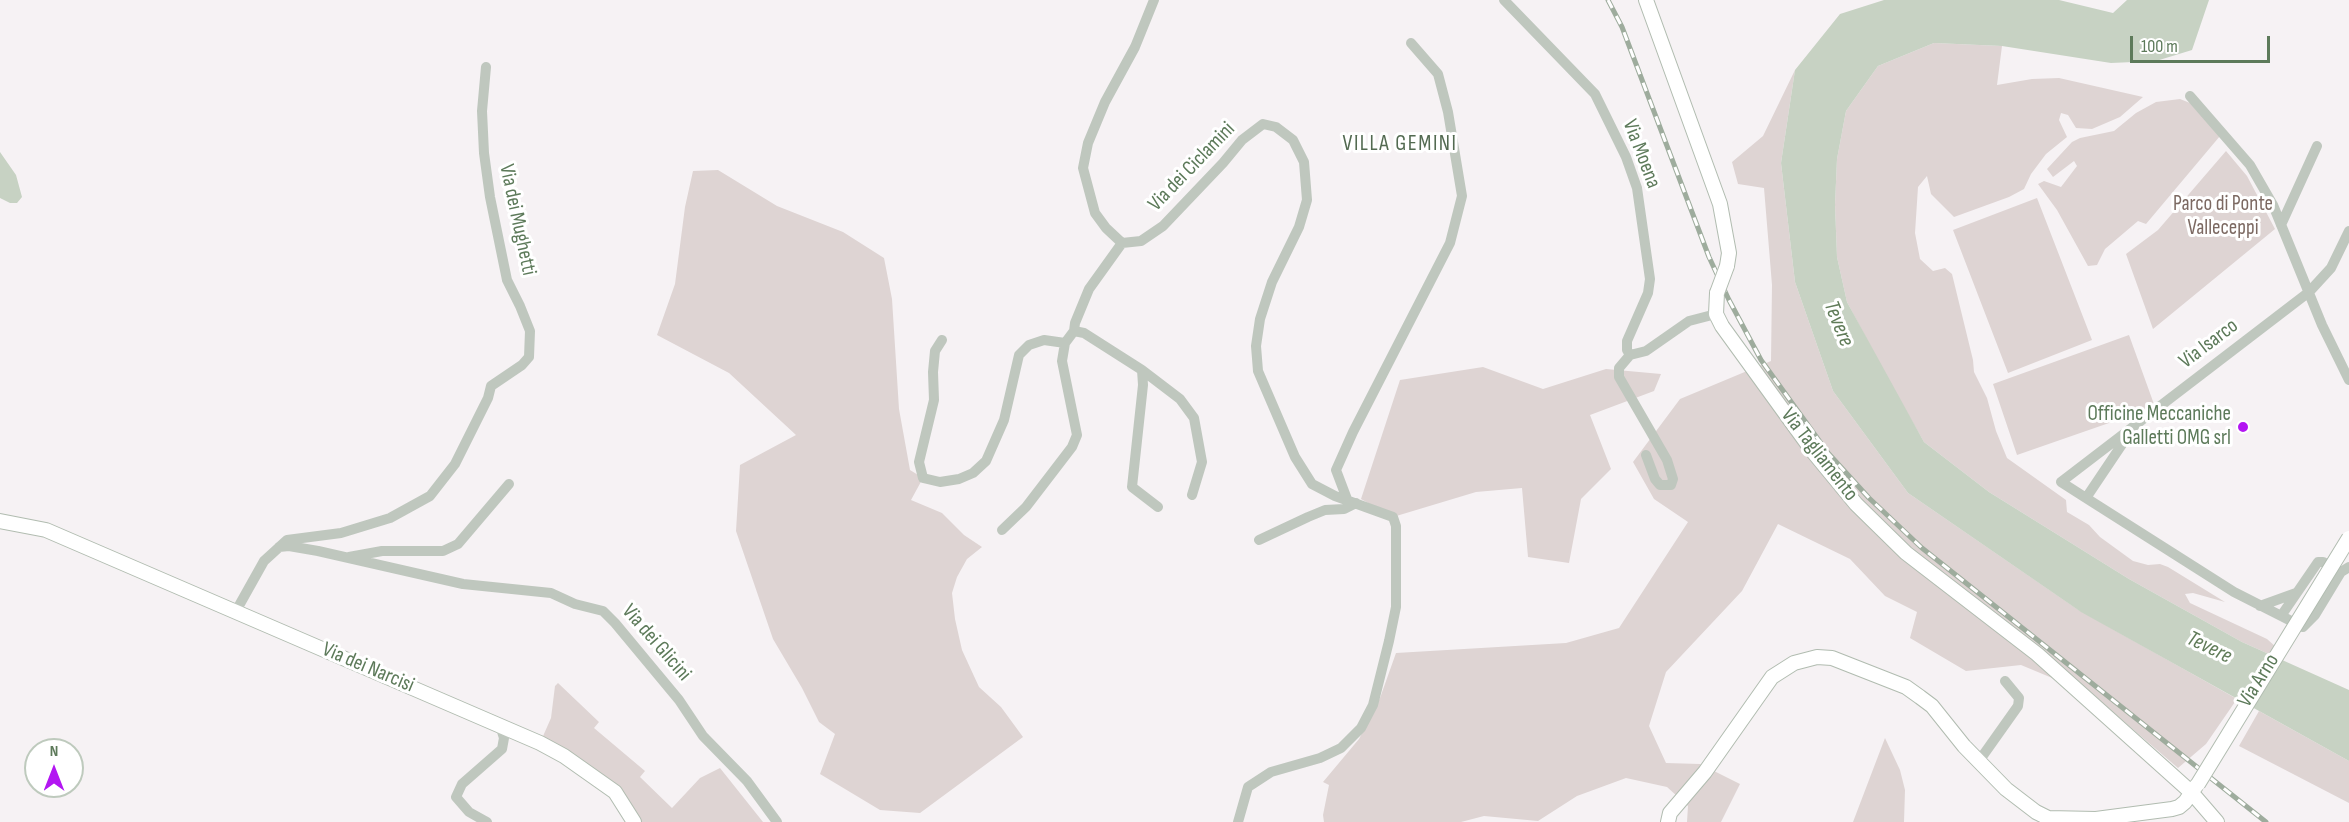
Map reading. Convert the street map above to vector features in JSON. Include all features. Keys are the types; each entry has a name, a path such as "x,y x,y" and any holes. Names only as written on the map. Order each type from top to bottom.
{"street":[{"path":"1002,530 1032,500 1072,447 1077,435 1062,361 1065,343 1074,331 1089,289 1122,243 1106,228 1095,213 1083,168 1088,143 1105,102 1135,47 1154,0"},
{"name":"Via Moena","path":"1504,0 1595,94 1626,157 1637,188 1650,279 1648,293 1627,341 1627,350 1630,355 1620,368 1619,377 1667,460 1673,479 1671,485 1660,485 1655,479 1646,455"},
{"path":"1630,355 1646,351 1689,321 1716,314 1717,293 1727,266 1728,243 1720,204 1646,0"},
{"path":"1258,540 1325,510 1344,509 1351,501 1336,470 1353,432 1450,243 1462,196 1448,112 1438,74 1411,43"},
{"name":"Via dei Mughetti","path":"236,611 264,561 287,540 341,533 390,518 430,496 455,464 488,398 491,386 522,365 529,357 530,331 507,280 490,197 484,153 482,111 486,67"},
{"path":"2190,96 2250,165 2273,205 2322,325 2348,376"},
{"name":"Via dei Ciclamini","path":"1122,243 1142,241 1163,226 1242,140 1263,124 1276,127 1293,140 1304,162 1307,200 1299,227 1272,282 1260,319 1256,346 1258,370 1300,468 1312,484 1335,496 1393,518 1397,533 1396,607 1373,705 1361,728 1341,748 1320,758 1271,772 1248,787 1238,822"},
{"path":"2281,225 2317,146"},
{"name":"Via Isarco","path":"2281,616 2316,564 2323,562 2345,569 2315,615 2303,627 2260,606 2247,599 2120,522 2061,482 2309,292 2331,268 2349,231"},
{"name":"Via Tagliamento","path":"1716,314 1722,326 1814,453 1856,504 1883,532 1906,553 2037,654 2195,788"},
{"path":"1074,331 1084,333 1143,370 1180,399 1194,418 1202,462 1192,495"},
{"path":"942,340 935,351 934,400 919,462 923,478 940,482 959,479 973,473 986,460 1004,420 1019,355 1029,345 1044,340 1065,343"},
{"path":"1143,370 1132,487 1158,507"},
{"name":"Via Isarco","path":"2086,498 2133,428"},
{"name":"Via dei Glicini","path":"346,557 382,550 443,551 450,548 458,544 509,484"},
{"name":"Via dei Narcisi","path":"0,520 46,530 500,725 564,756 615,792 634,822"},
{"name":"Via Arno","path":"2195,788 2349,538"},
{"name":"Via dei Glicini","path":"279,548 289,546 346,557 382,568 463,584 551,593 575,604 603,611 679,700 703,736 747,781 777,822"},
{"path":"2260,606 2296,593"},
{"path":"1668,822 1670,813 1705,772 1772,677 1794,663 1817,657 1832,658 1906,687 1932,706 1979,761 2021,802 2036,812 2056,820 2096,819 2172,810 2179,807 2195,788 2217,822"},
{"path":"1979,761 2018,706 2019,698 2005,681"},
{"path":"487,822 469,812 456,797 462,784 502,749 504,738 500,725"}],"green space":[{"path":"1934,43 2002,46 1997,85 2032,79 2059,78 2143,97 2120,117 2092,129 2076,128 2068,115 2061,113 2059,120 2067,137 2046,154 2031,174 2024,189 2009,197 1954,217 1931,194 1927,176 1918,187 1915,233 1920,259 1933,271 1945,268 1952,274 1974,372 1987,398 1996,431 2007,458 2066,500 2067,512 2089,525 2100,537 2133,561 2168,567 2225,602 2193,593 2185,594 2190,603 2267,639 2276,647 2271,655 2242,642 2129,579 1989,492 1924,442 1889,381 1847,302 1837,257 1835,205 1837,159 1846,111 1878,66"},
{"path":"1795,70 1781,163 1795,282 1833,391 1908,493 2077,609 2237,699 2206,744 2178,768 2093,695 2021,665 1966,671 1910,638 1917,612 1885,596 1850,559 1778,524 1742,591 1666,672 1649,726 1666,763 1700,764 1740,784 1721,822 1687,822 1688,806 1667,787 1626,778 1577,796 1538,821 1484,816 1461,822 1324,822 1323,815 1329,785 1323,782 1359,739 1380,698 1396,653 1566,643 1619,628 1688,522 1654,499 1633,462 1680,399 1771,361 1772,285 1764,188 1738,184 1732,162 1763,136"},
{"path":"2180,99 2190,103 2220,136 2146,224 2138,221 2105,249 2097,265 2088,266 2057,210 2038,184 2044,181 2061,187 2077,166 2074,161 2053,177 2047,169 2072,142 2080,138 2114,131 2136,113 2156,102"},
{"name":"Parco di Ponte Valleceppi","path":"2226,151 2247,176 2275,229 2153,329 2126,254 2158,230"},
{"path":"718,170 777,206 843,232 884,258 892,299 899,409 910,470 923,478 911,500 942,513 964,535 982,547 967,559 957,577 952,593 955,619 962,650 979,687 1001,707 1023,737 920,813 880,810 820,774 835,734 819,722 773,639 736,531 740,465 796,435 729,373 657,335 675,284 685,207 693,171"},
{"path":"2037,198 2092,340 2008,373 1953,230"},
{"path":"2129,335 2155,407 2017,455 1993,384"},
{"path":"1483,367 1543,389 1606,369 1661,374 1654,391 1590,415 1611,469 1581,499 1569,563 1528,557 1522,488 1476,492 1393,517 1361,499 1400,380"},
{"path":"558,683 599,722 594,728 645,771 640,777 672,808 700,778 720,768 763,822 637,822 615,792 540,743 551,718 555,686"},
{"path":"2259,711 2349,761 2349,803 2239,746"},
{"path":"1885,738 1900,770 1905,790 1904,822 1853,822"}],"water":[{"name":"Tevere","path":"1884,0 2059,0 2113,13 2127,0 2209,0 2192,50 2156,61 2111,63 2002,46 1934,43 1878,66 1846,111 1837,159 1835,205 1837,257 1847,302 1924,442 1989,492 2129,579 2242,642 2349,690 2349,761 2081,612 1908,493 1833,391 1795,282 1781,163 1795,70 1840,14"},
{"path":"0,152 16,175 22,197 17,203 10,203 0,198"}],"railway":[{"path":"1608,0 1622,27 1709,257 1729,300 1761,360 1828,453 1869,498 1922,548 2266,822"}],"place":[{"name":"Officine Meccaniche Galletti OMG srl","path":"2243,427"}],"district":[{"name":"VILLA GEMINI","path":"1400,144"}]}
